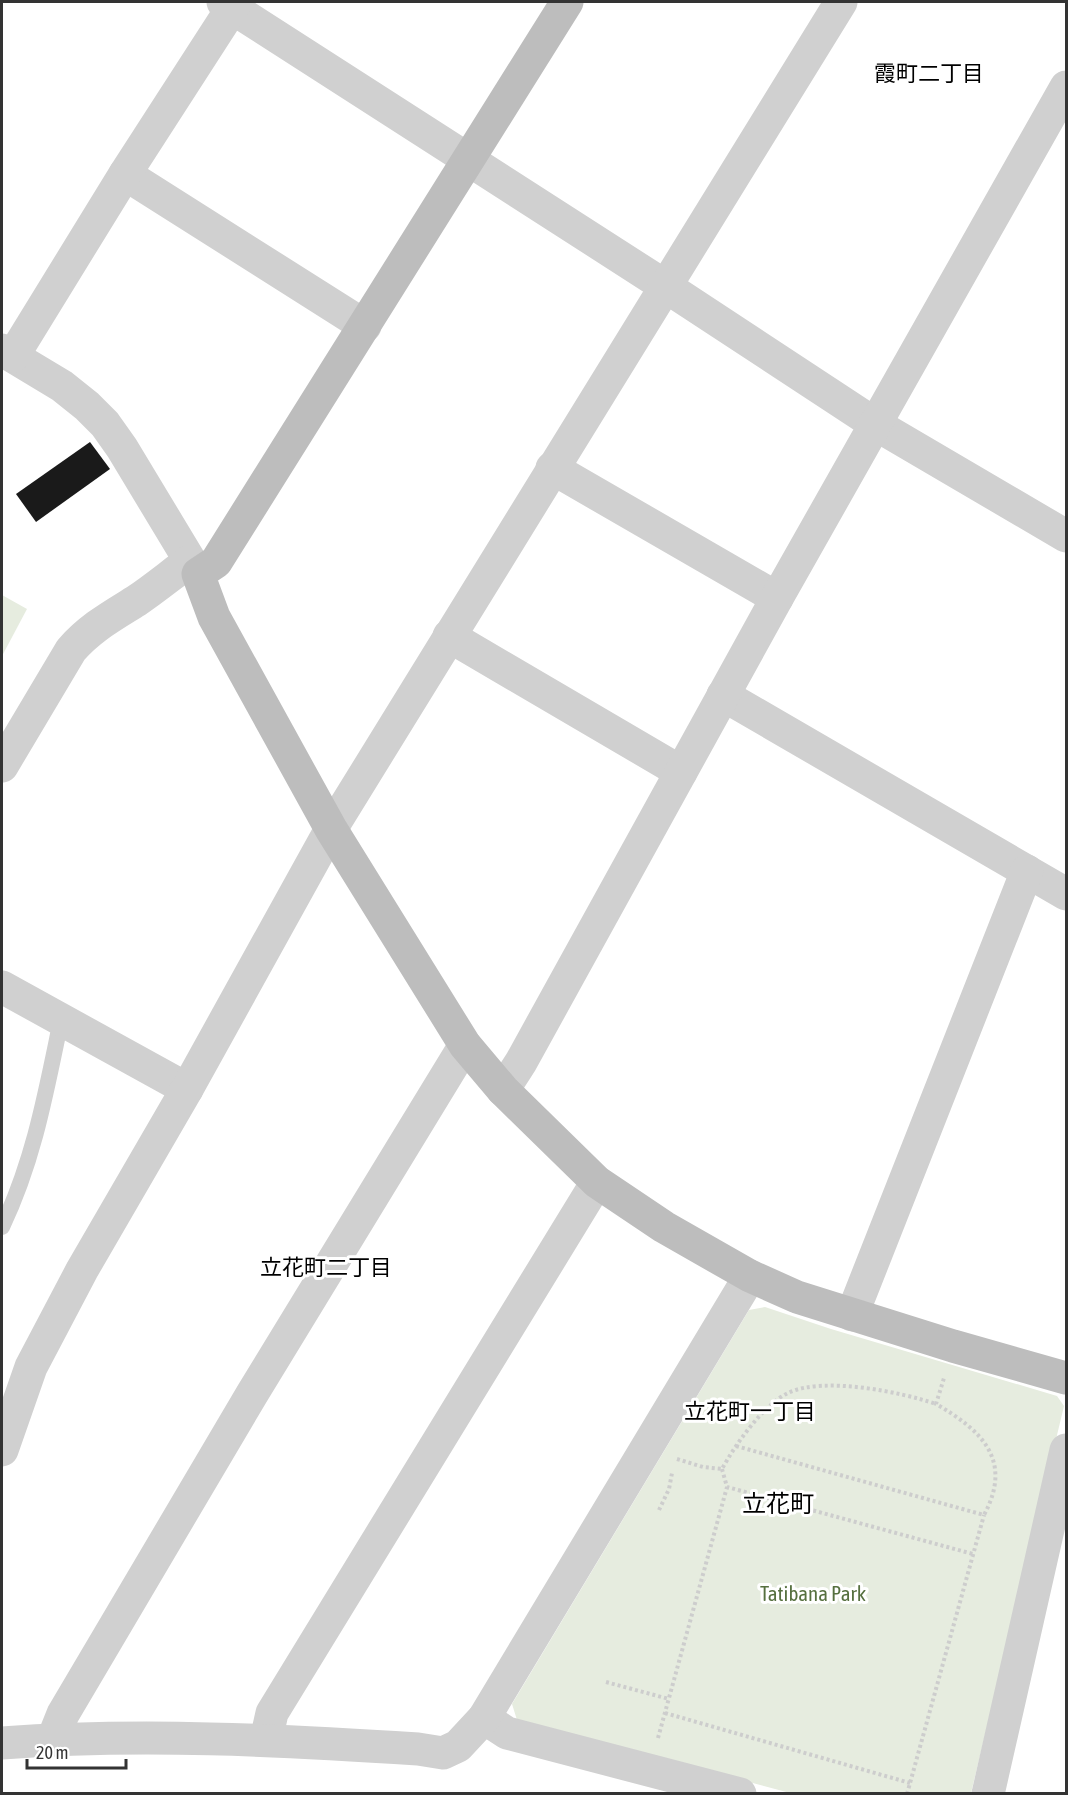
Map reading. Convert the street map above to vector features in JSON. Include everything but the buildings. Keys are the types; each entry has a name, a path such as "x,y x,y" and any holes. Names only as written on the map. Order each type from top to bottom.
{"street":[{"path":"2,766 71,650 84,636 96,625 194,568 216,562 567,2"},
{"path":"2,1450 32,1367 88,1260 187,1089 331,829 841,2"},
{"path":"1063,527 875,424 231,4 125,174 7,353 62,386 87,405 105,424 122,448 194,568 214,617 331,829 465,1045 503,1090 597,1182 664,1227 750,1276 797,1297 953,1346 1066,1378"},
{"path":"503,1090 527,1052 777,598 1066,87"},
{"path":"125,174 365,326"},
{"path":"552,468 777,598"},
{"path":"449,636 681,772"},
{"path":"723,695 1066,894"},
{"path":"852,1315 1027,871"},
{"path":"2,987 187,1089"},
{"path":"52,1739 63,1714 246,1404 465,1045"},
{"path":"266,1740 272,1713 597,1182"},
{"path":"2,1743 52,1739 266,1740 418,1749 443,1753 458,1746 484,1718 750,1276"},
{"path":"988,1794 1066,1450"},
{"path":"484,1718 507,1733 740,1794"}],"lane":[{"path":"2,1227 39,1128 61,1020"}],"path":[{"path":"936,1404 953,1346"},
{"path":"657,1742 727,1487 723,1469 736,1446 770,1406 787,1393 810,1387 860,1388 914,1396 936,1404 958,1416 980,1435 993,1458 996,1474 995,1490 984,1515 908,1794"},
{"path":"736,1446 984,1515"},
{"path":"659,1510 669,1489 672,1457 693,1464 723,1469"},
{"path":"727,1487 973,1554"},
{"path":"606,1682 669,1700"},
{"path":"665,1713 910,1783"}],"green space":[{"path":"2,595 27,609 2,656"},
{"name":"Tatibana Park","path":"765,1307 831,1329 1057,1396 1064,1406 971,1793 790,1793 517,1720 512,1704 749,1310"}],"district":[{"name":"霞町二丁目","path":"929,73"},
{"name":"立花町二丁目","path":"326,1267"},
{"name":"立花町一丁目","path":"750,1411"},
{"name":"立花町","path":"778,1503"}]}
